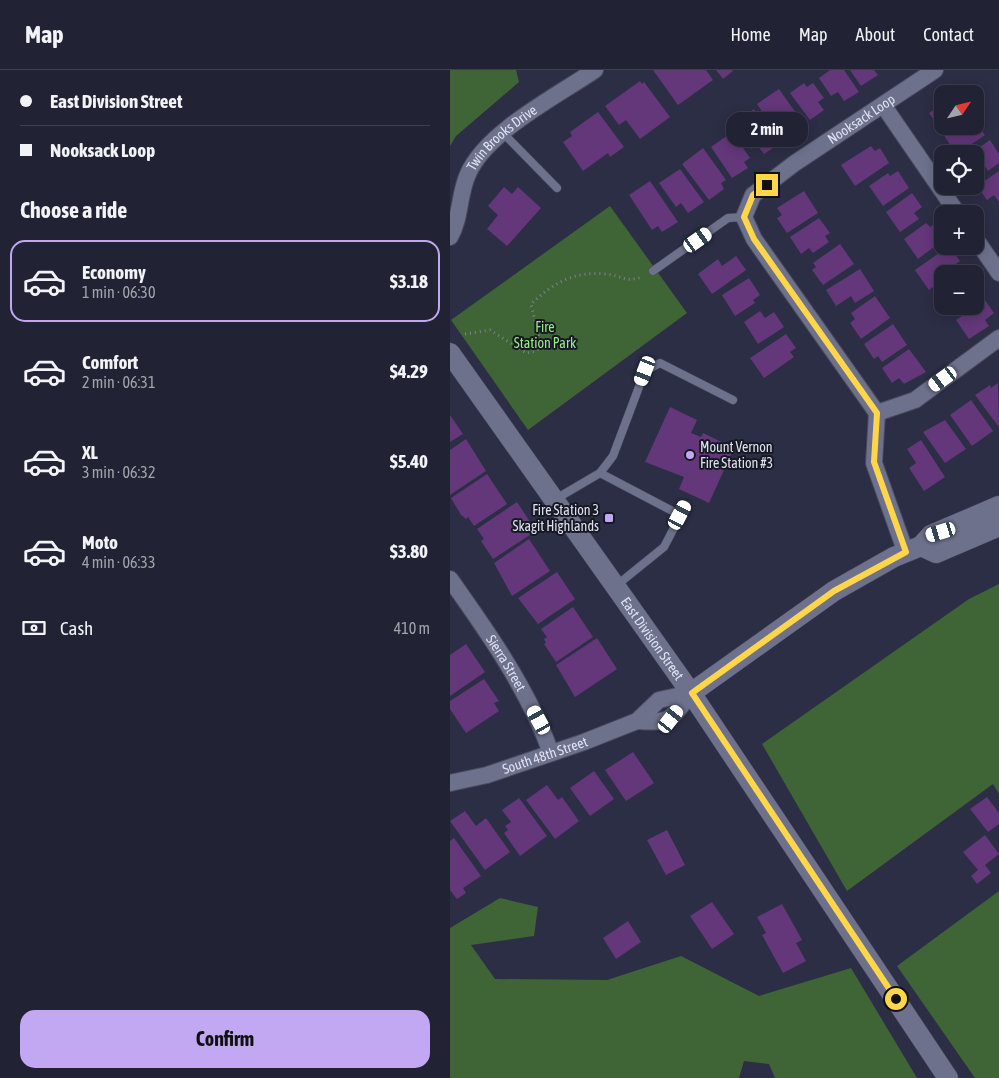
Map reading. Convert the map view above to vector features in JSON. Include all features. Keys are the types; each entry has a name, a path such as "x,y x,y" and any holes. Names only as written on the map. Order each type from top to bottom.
{"street":[{"name":"Twin Brooks Drive","path":"450,237 467,174 480,152 502,132 595,70"},
{"name":"Nooksack Loop","path":"744,217 753,195 795,163 934,70"},
{"path":"883,105 952,205"},
{"path":"744,217 754,239 877,413 874,462 914,550"},
{"path":"984,251 999,273"},
{"path":"877,413 915,400 999,338"},
{"name":"East Division Street","path":"450,353 692,693 948,1078"},
{"path":"692,693 834,591 914,550 932,535 999,506"},
{"path":"914,550 936,553 999,526"},
{"name":"Sierra Street","path":"450,579 502,652 539,720 551,753"},
{"name":"South 48th Street","path":"450,783 486,775 551,753 638,720 659,700 692,693"}],"lane":[{"path":"502,132 557,188"},
{"path":"653,271 728,218 744,217"},
{"path":"554,500 600,473 613,456 645,371 660,363 733,400"},
{"path":"600,473 680,515"},
{"path":"616,586 664,547 686,505"}],"path":[{"path":"464,334 490,330 526,353 537,351 540,341 531,304 547,289 564,279 582,274 607,274 629,281 645,277 653,271"}],"green space":[{"path":"450,70 516,70 519,82 456,136 450,146"},
{"name":"Fire Station Park","path":"610,206 687,313 528,430 451,320"},
{"path":"999,584 999,794 993,784 847,891 762,744 969,599"},
{"path":"999,891 999,1078 975,1078 897,966"},
{"path":"500,898 538,907 534,936 471,945 495,979 607,980 681,956 759,996 851,968 917,1078 775,1078 769,1064 744,1061 739,1078 450,1078 450,928"}],"building":[{"path":"653,70 706,70 713,80 678,105"},
{"path":"716,70 732,70 733,71 723,79"},
{"path":"830,70 844,70 859,92 844,101 838,92 831,96 819,78"},
{"path":"850,70 874,70 878,75 861,86"},
{"path":"640,81 642,84 644,82 670,117 640,139 626,120 619,125 605,106"},
{"path":"804,83 807,87 813,83 824,98 818,102 824,110 810,120 790,93"},
{"path":"779,89 796,113 791,117 801,131 783,143 757,104"},
{"path":"754,109 779,144 764,154 757,145 751,149 733,124"},
{"path":"934,110 934,120 929,113"},
{"path":"598,112 624,147 610,157 608,153 583,171 563,142 572,136 570,132"},
{"path":"732,132 750,158 744,162 748,168 732,178 711,147"},
{"path":"944,135 985,135 970,145 950,145"},
{"path":"990,140 999,154 999,163 988,171 984,165 983,145"},
{"path":"871,146 875,151 880,148 889,163 855,186 841,165"},
{"path":"703,148 726,180 721,183 724,189 709,200 682,164"},
{"path":"680,169 704,202 688,213 681,203 676,207 659,183"},
{"path":"898,171 909,188 883,206 869,186 888,173 890,176"},
{"path":"999,171 999,202 994,195 987,200 983,195 984,181"},
{"path":"650,181 678,222 662,232 658,226 652,230 629,195"},
{"path":"504,187 512,194 518,187 541,208 507,246 487,229 498,215 488,206"},
{"path":"804,191 818,213 787,233 777,218 782,215 777,208"},
{"path":"912,193 922,207 914,213 919,219 900,232 886,212"},
{"path":"819,218 830,233 825,236 829,242 813,253 809,248 801,254 790,237"},
{"path":"926,223 930,227 934,224 934,247 918,259 904,239"},
{"path":"840,244 854,264 823,285 812,270 816,267 813,263"},
{"path":"936,255 956,255 960,261 955,265 934,265 934,286 929,290 915,270"},
{"path":"736,256 746,270 712,294 698,274 718,259 722,266"},
{"path":"860,269 874,291 855,303 851,296 836,306 826,290"},
{"path":"749,278 760,295 753,300 755,303 735,316 722,295"},
{"path":"875,296 890,318 861,339 850,323 855,319 851,313"},
{"path":"984,301 994,313 985,320 989,326 969,339 956,320 963,315 984,315"},
{"path":"760,311 765,318 774,312 784,327 758,344 744,322"},
{"path":"893,324 907,345 882,362 878,356 874,359 864,344"},
{"path":"786,334 796,348 790,352 794,357 764,378 750,358"},
{"path":"909,349 926,372 904,384 899,378 892,383 882,368"},
{"path":"998,383 998,426 975,395 990,385 991,388"},
{"path":"971,400 993,431 972,446 950,415"},
{"name":"Mount Vernon Fire Station #3","path":"670,407 697,420 691,433 701,437 703,433 734,448 709,503 679,489 684,477 645,462"},
{"path":"450,415 463,434 450,442"},
{"path":"945,420 966,449 945,463 923,432"},
{"path":"466,439 486,471 450,495 450,450"},
{"path":"921,440 945,477 924,491 909,468 916,463 907,449"},
{"path":"487,474 507,504 474,526 468,517 466,519 461,515 451,498"},
{"path":"517,502 536,531 493,559 481,541 484,539 477,529"},
{"path":"529,539 550,571 512,596 494,563"},
{"path":"557,572 575,599 538,624 518,598"},
{"path":"573,607 593,637 556,662 544,644 546,643 544,639 547,637 541,629"},
{"path":"597,638 617,669 575,697 556,665"},
{"path":"466,644 485,672 450,696 450,655"},
{"path":"484,679 499,701 494,703 499,711 466,733 450,709 450,701"},
{"path":"633,752 654,783 626,801 605,770"},
{"path":"594,771 614,799 590,816 570,788"},
{"path":"547,785 558,800 562,797 579,821 555,839 526,800"},
{"path":"987,797 999,813 999,824 988,832 970,809"},
{"path":"519,798 547,836 520,856 504,833 508,830 505,826 511,822 502,810"},
{"path":"465,811 476,826 486,818 510,852 485,870 450,821"},
{"path":"667,830 685,865 666,875 647,840"},
{"path":"985,835 999,854 985,865 991,873 977,884 971,876 978,870 963,852"},
{"path":"454,838 481,876 463,888 466,893 457,899 450,890 450,841"},
{"path":"712,902 734,934 712,949 690,916"},
{"path":"782,904 802,940 796,943 806,961 783,973 762,935 766,933 757,917"},
{"path":"628,921 641,942 616,959 603,938"}],"place":[{"name":"Mount Vernon Fire Station #3","path":"690,455"},
{"name":"Fire Station 3 Skagit Highlands","path":"609,518"}],"route":[{"path":"767,185 753,195 744,217 754,239 877,413 878,432 874,462 906,552 834,591 692,693 896,999"}]}
